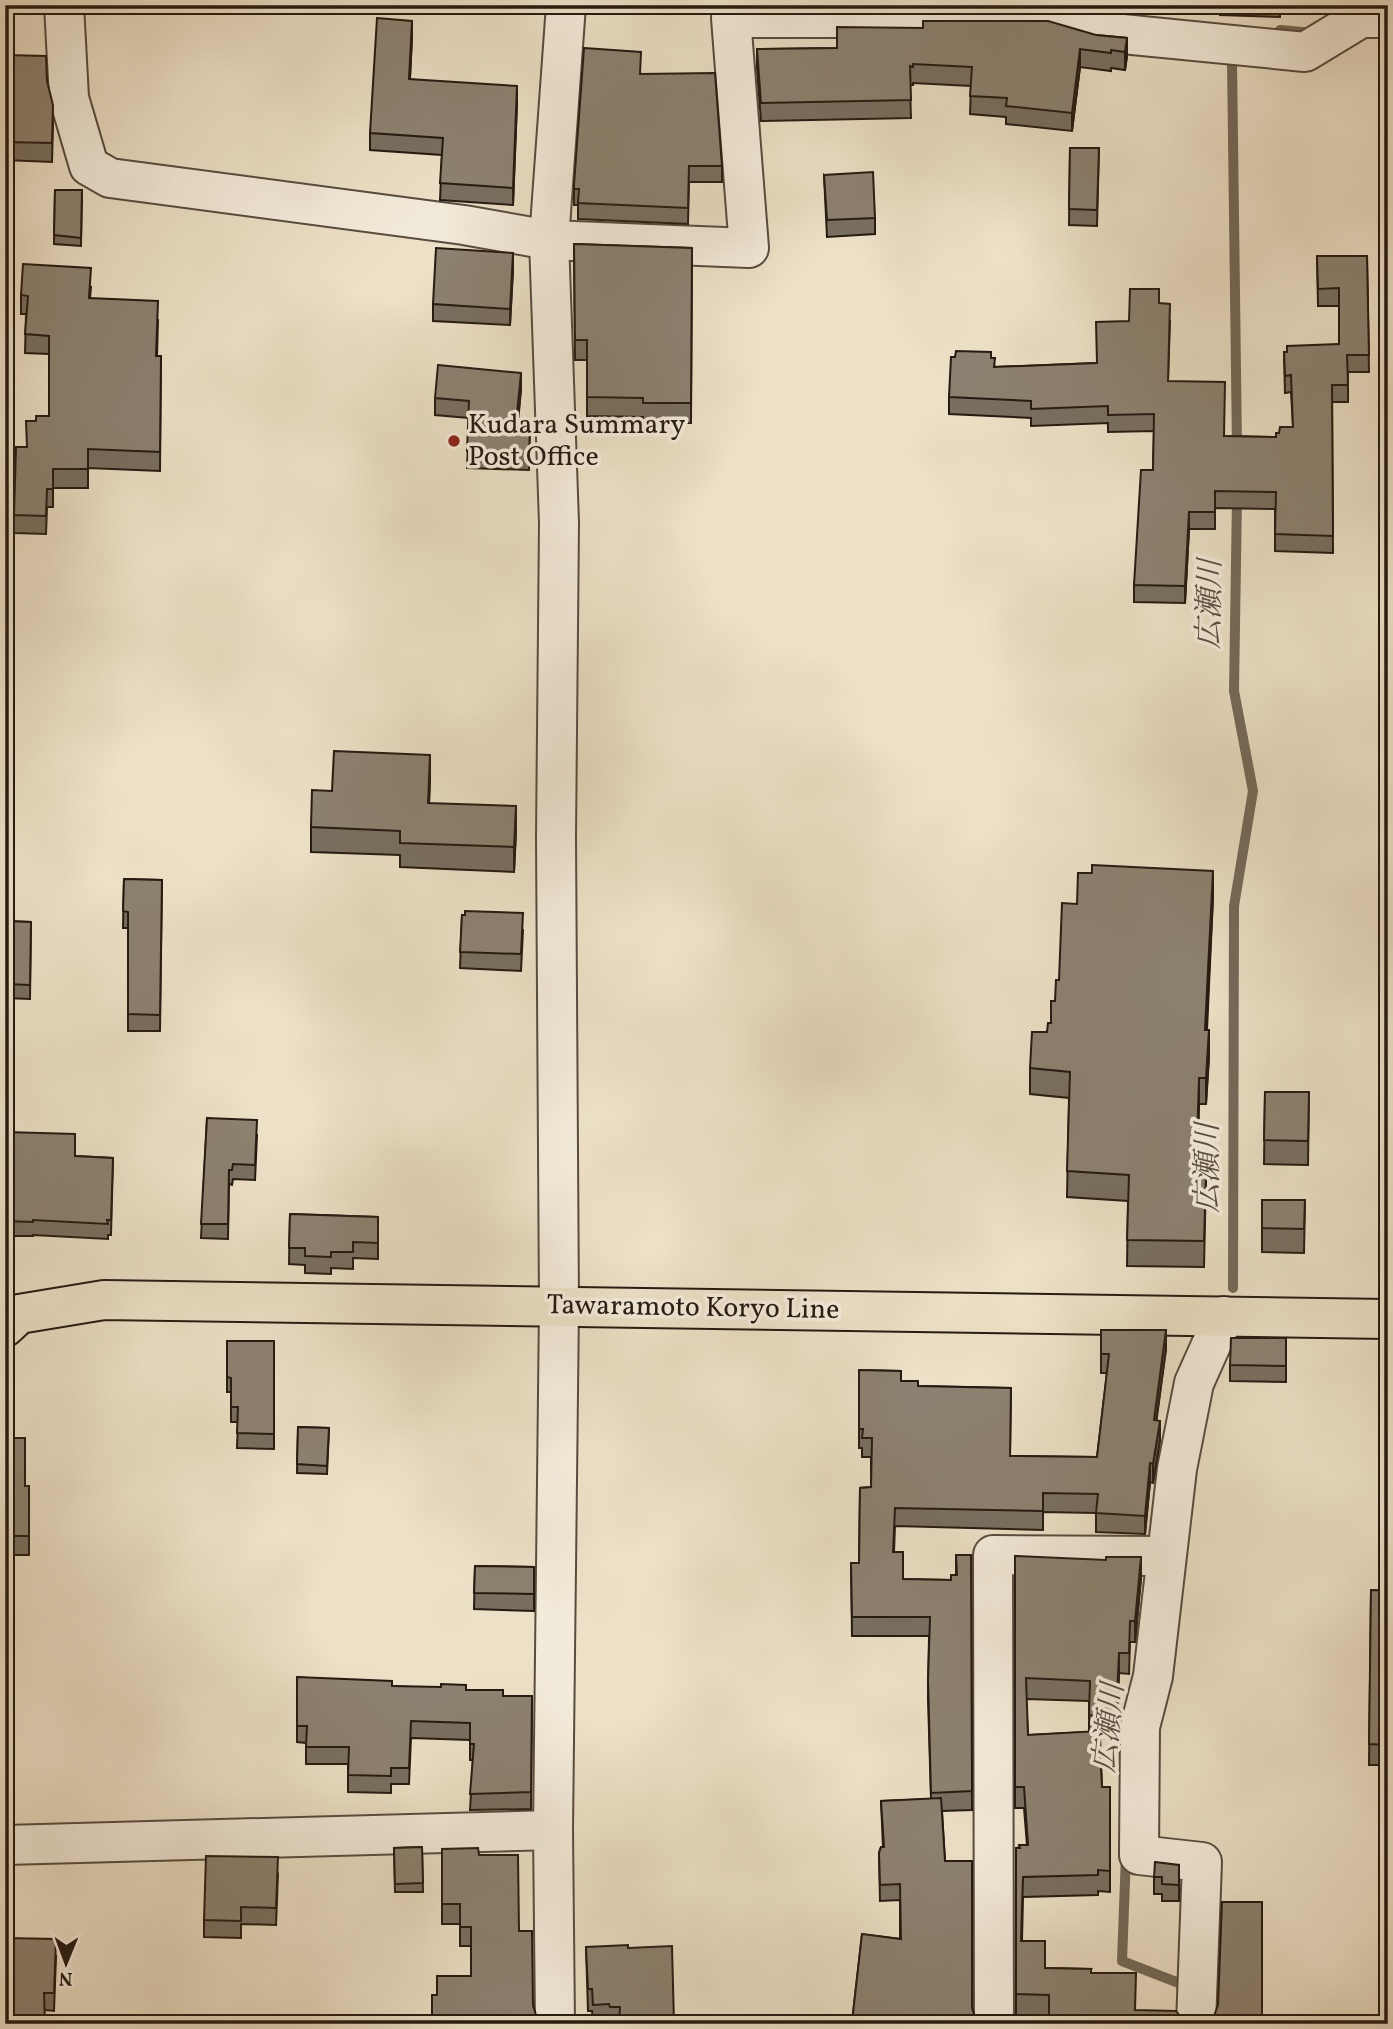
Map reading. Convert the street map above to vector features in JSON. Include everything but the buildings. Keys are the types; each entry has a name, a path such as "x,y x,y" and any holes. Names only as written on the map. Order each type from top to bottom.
{"main road":[{"name":"Tawaramoto Koryo Line","path":"5,1327 19,1314 104,1300 1388,1319"}],"street":[{"path":"64,5 69,98 89,166 110,177 464,225 549,240 749,247 731,18 867,12 1051,18 1102,32 1305,52 1361,19 1388,18"},
{"path":"555,2024 559,1306 556,836 559,523 549,240 566,5"},
{"path":"1196,2024 1202,1862 1139,1855 1140,1727 1153,1676 1156,1557 1195,1383 1224,1317"},
{"path":"994,2024 993,1555 1156,1557"},
{"path":"5,1845 554,1830"}],"waterway":[{"name":"広瀬川","path":"1280,30 1314,33"},
{"name":"広瀬川","path":"1235,54 1232,61 1237,448"},
{"name":"広瀬川","path":"1233,1288 1234,906 1253,791 1234,691 1237,498"},
{"name":"広瀬川","path":"1126,1855 1122,1961 1184,1985 1184,1990"}],"place":[{"name":"Kudara Summary Post Office","path":"454,441"}]}
